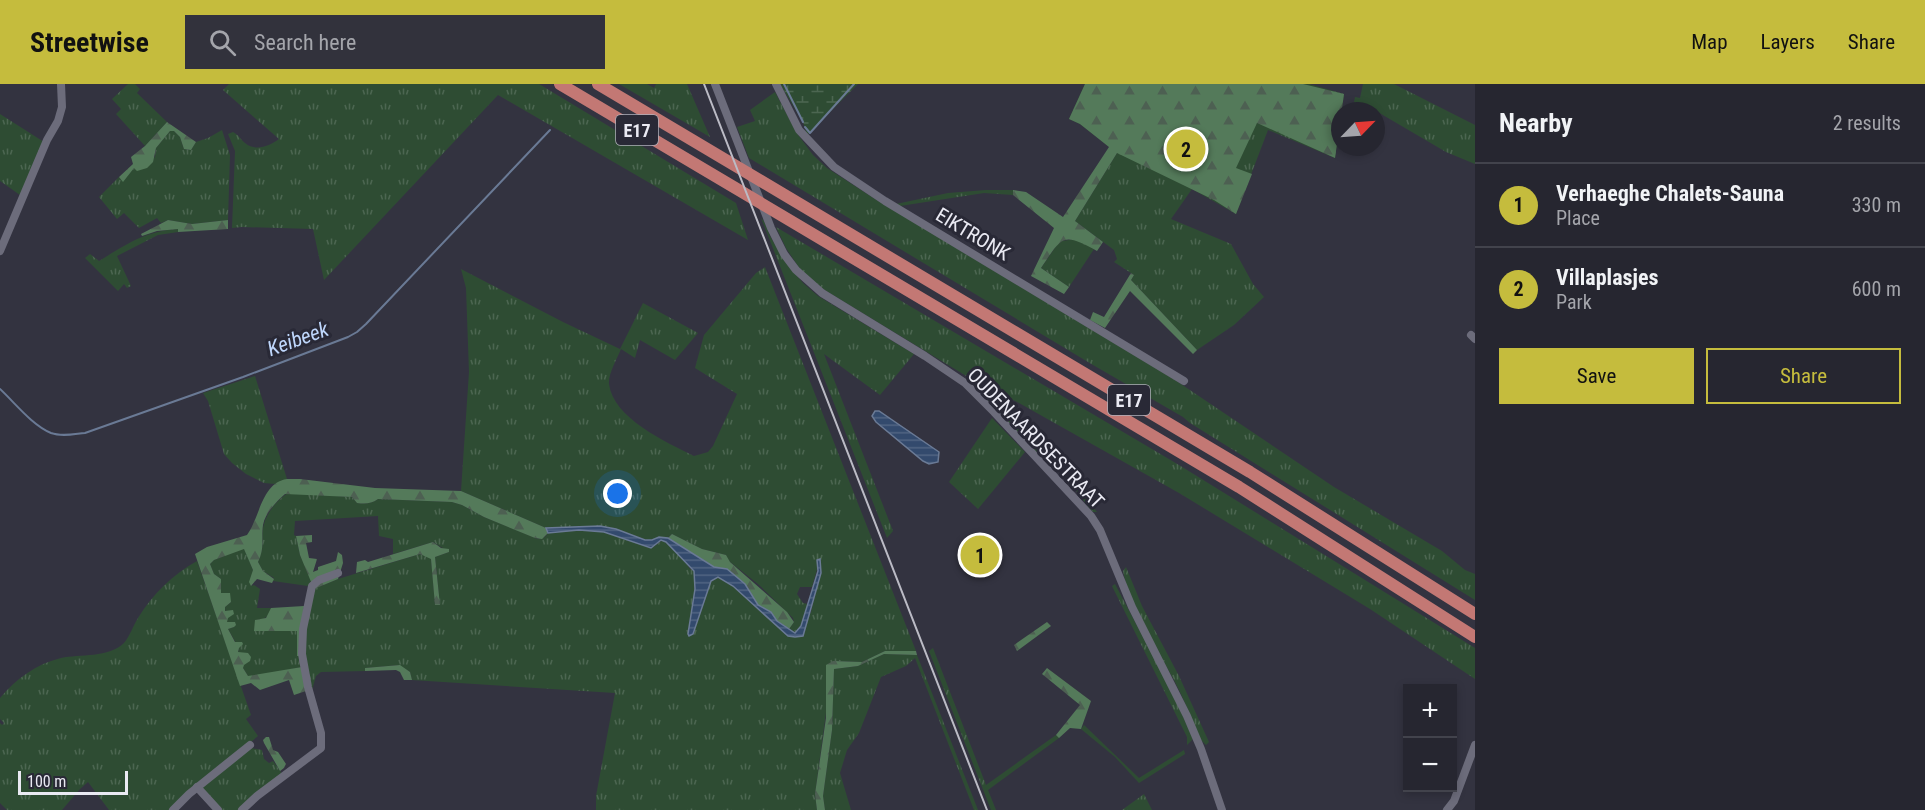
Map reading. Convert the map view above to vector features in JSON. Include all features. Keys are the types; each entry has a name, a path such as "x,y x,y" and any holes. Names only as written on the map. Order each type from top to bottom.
{"highway":[{"name":"E17","path":"560,84 1239,488 1475,636"},
{"name":"E17","path":"598,84 780,190 1250,472 1475,614"}],"street":[{"path":"0,251 47,140 58,121 62,107 61,84"},
{"name":"OUDENAARDSESTRAAT","path":"715,84 771,228 784,254 796,270 822,293 965,383 1090,516 1100,530 1132,607 1175,689 1201,749 1222,810"},
{"name":"EIKTRONK","path":"776,84 799,130 823,158 834,167 885,201 1184,381"},
{"path":"242,810 321,748 321,733 308,687 302,654 303,629 312,586 319,580 338,573"},
{"path":"173,810 197,787 250,745"},
{"path":"1447,810 1454,801 1475,745"},
{"path":"197,787 218,810"}],"green space":[{"path":"128,84 135,84 140,89 137,93 167,122 145,146 116,114 121,109 112,99"},
{"path":"229,84 539,84 736,203 748,240 498,95 324,280 313,229 232,228 235,151 228,134 233,132 249,146 258,148 279,139 223,90"},
{"path":"619,84 647,84 654,88 656,84 687,84 710,137"},
{"path":"780,84 858,84 807,135 803,122"},
{"path":"1085,84 1309,84 1344,94 1343,102 1331,102 1331,156 1335,156 1335,158 1268,130 1236,214 1192,189 1171,219 1231,244 1253,284 1264,297 1234,325 1197,350 1131,280 1134,275 1114,262 1117,259 1114,250 1075,221 1117,153 1080,124 1069,119"},
{"path":"1085,84 1303,84 1344,94 1343,102 1331,102 1331,156 1335,156 1335,158 1257,123 1236,168 1252,174 1236,214 1214,200 1117,153 1075,221 1103,242 1097,251 1076,241 1064,240 1054,249 1041,268 1069,287 1064,294 1031,276 1054,228 1013,195 1013,190 1026,192 1063,217 1109,147 1080,124 1069,119"},
{"path":"1363,84 1394,84 1475,125 1475,164 1446,152 1385,116 1385,102 1354,102 1355,97 1360,98"},
{"path":"775,92 796,132 813,155 827,168 1172,378 1334,487 1442,551 1465,570 1475,574 1475,600 1183,417 749,158 737,127 755,121 750,110"},
{"path":"0,114 44,142 20,195 0,181"},
{"path":"167,122 196,142 191,150 184,149 180,137 174,131 170,131 156,148 153,162 147,168 137,171 134,168 123,182 119,177 133,164 131,157 145,146"},
{"path":"222,130 230,155 228,220 192,224 168,220 161,223 157,218 139,228 124,213 117,219 99,197 119,177 123,181 134,168 155,157 156,148 170,131 174,131 180,137 184,149 191,150 196,142"},
{"path":"1013,190 1013,195 984,193 900,206 896,204 948,193"},
{"path":"761,218 786,263 803,283 818,296 914,354 880,395 824,354 893,531 887,538"},
{"path":"168,220 192,224 228,220 228,229 178,232 178,229 157,231 142,236 141,234"},
{"path":"776,227 1179,465 1475,648 1475,679 1370,609 1179,493 968,377 823,289 800,269"},
{"path":"178,229 178,232 158,235 117,256 131,286 127,288 124,284 118,291 85,258 90,254 99,261 146,236"},
{"path":"1076,239 1094,249 1069,287 1041,268 1057,245 1062,241"},
{"path":"765,267 916,651 885,651 862,662 833,661 815,794 817,810 596,810 596,796 615,693 412,680 410,672 399,665 365,668 365,671 321,672 316,676 312,690 309,686 304,637 314,589 338,579 420,554 431,558 435,604 440,605 435,557 449,552 433,542 393,554 393,539 379,536 378,516 295,521 294,535 300,555 313,582 308,586 273,581 274,578 263,571 258,562 262,550 263,529 270,510 288,493 352,497 357,503 363,504 378,499 452,502 538,539 545,537 548,533 579,530 604,532 651,548 663,540 694,571 695,589 688,634 693,634 711,581 718,577 733,586 795,637 811,612 821,566 818,566 812,587 800,587 797,594 803,603 808,604 801,626 795,633 789,629 794,622 793,618 758,584 729,561 726,555 702,549 672,534 666,539 659,537 649,541 616,529 546,528 461,491 469,372 466,288 461,269 620,349 643,303 698,333 675,360 640,340 635,358 621,349 609,380 613,396 630,418 642,428 694,456 708,452 713,446 737,394 695,368 704,335 756,273"},
{"path":"1131,273 1134,275 1131,280 1197,350 1193,354 1130,291 1105,328 1090,320 1093,312 1104,317"},
{"path":"255,376 287,479 275,484 264,483 246,474 224,454 208,401 203,393"},
{"path":"975,387 992,396 1046,450 1097,512 1093,512 1062,473 1039,455"},
{"path":"992,418 1025,452 978,509 949,482"},
{"path":"287,479 375,488 461,491 546,528 548,533 542,539 535,538 452,502 378,499 370,503 357,503 352,497 285,494 269,512 263,525 262,548 258,562 263,571 274,579 272,583 257,579 251,586 249,582 253,570 244,549 214,560 210,564 214,574 221,579 221,593 230,593 231,602 225,607 225,611 233,610 234,614 228,618 227,622 235,622 236,625 228,629 235,642 243,644 238,652 248,653 251,657 243,668 248,676 302,667 306,691 294,695 289,680 260,690 251,683 240,686 195,554 207,547 247,535 266,494 278,482"},
{"path":"672,534 702,549 726,555 730,562 787,612 794,622 789,629 777,621 771,612 758,605 727,569 714,567 668,538"},
{"path":"312,535 312,542 306,543 309,558 317,559 313,572 318,570 318,567 336,561 338,552 342,555 343,563 338,579 314,589 300,555 296,536"},
{"path":"433,542 441,548 449,549 449,552 435,557 440,605 435,605 431,559 420,554 356,573 357,562 365,560 368,562"},
{"path":"244,548 253,570 251,586 254,585 260,589 257,608 271,608 269,615 262,620 297,631 297,656 300,656 302,667 251,677 243,668 244,653 238,653 239,648 228,629 234,627 227,622 225,609 231,602 226,593 221,593 221,579 214,574 210,564 214,560"},
{"path":"197,561 251,715 246,719 258,736 170,810 109,810 88,782 62,810 7,810 0,803 0,723 2,725 4,723 0,719 0,698 20,679 43,664 61,658 102,653 118,648 124,643 156,593 171,579"},
{"path":"1126,567 1142,606 1179,676 1209,742 1206,745 1200,739 1178,687 1137,612 1126,584 1123,571"},
{"path":"1115,584 1172,692 1193,739 1187,745 1187,737 1112,586"},
{"path":"304,606 300,656 297,656 297,631 254,631 255,620 266,618 271,608"},
{"path":"1047,622 1051,626 1017,651 1014,645"},
{"path":"933,648 986,785 1056,735 1059,738 988,790 996,810 991,810 929,651"},
{"path":"885,651 916,651 917,655 884,654 858,666 834,669 832,730 823,796 825,810 817,810 815,794 826,718 826,665 833,661 862,662"},
{"path":"884,654 917,655 978,810 974,810 915,658 906,666 881,677 859,733 847,750 840,773 851,810 825,810 823,796 832,730 834,669 858,666"},
{"path":"400,665 410,672 412,680 404,680 400,672 396,670 365,671 365,668"},
{"path":"1047,668 1091,701 1081,729 1070,728 1059,738 1056,735 1080,705 1042,674"},
{"path":"1084,725 1139,778 1184,750 1185,754 1139,783 1115,757 1081,729"},
{"path":"269,737 273,750 278,752 286,764 280,771 264,743 263,740"},
{"path":"251,748 262,750 264,759 269,763 273,761 283,775 238,810 220,810 201,786"},
{"path":"1144,794 1152,810 1122,810"}],"water":[{"path":"875,411 879,411 939,452 938,462 929,464 923,461 876,422 872,416"},
{"path":"600,526 616,529 645,540 668,538 714,567 727,569 745,584 758,605 771,612 777,621 795,633 801,626 818,571 817,560 820,559 821,573 803,636 788,636 733,586 718,577 711,581 693,634 689,636 695,589 694,571 666,542 661,540 651,548 604,532 579,530 548,533 546,528"}],"waterway":[{"path":"784,84 803,122"},
{"path":"805,127 810,133 854,84"},
{"name":"Keibeek","path":"0,389 30,419 51,433 59,435 85,433 348,337 366,324 550,130"}],"railway":[{"path":"704,84 987,810"}],"place":[{"name":"Villaplasjes","path":"1186,149"},
{"name":"Verhaeghe Chalets-Sauna","path":"980,555"}]}
